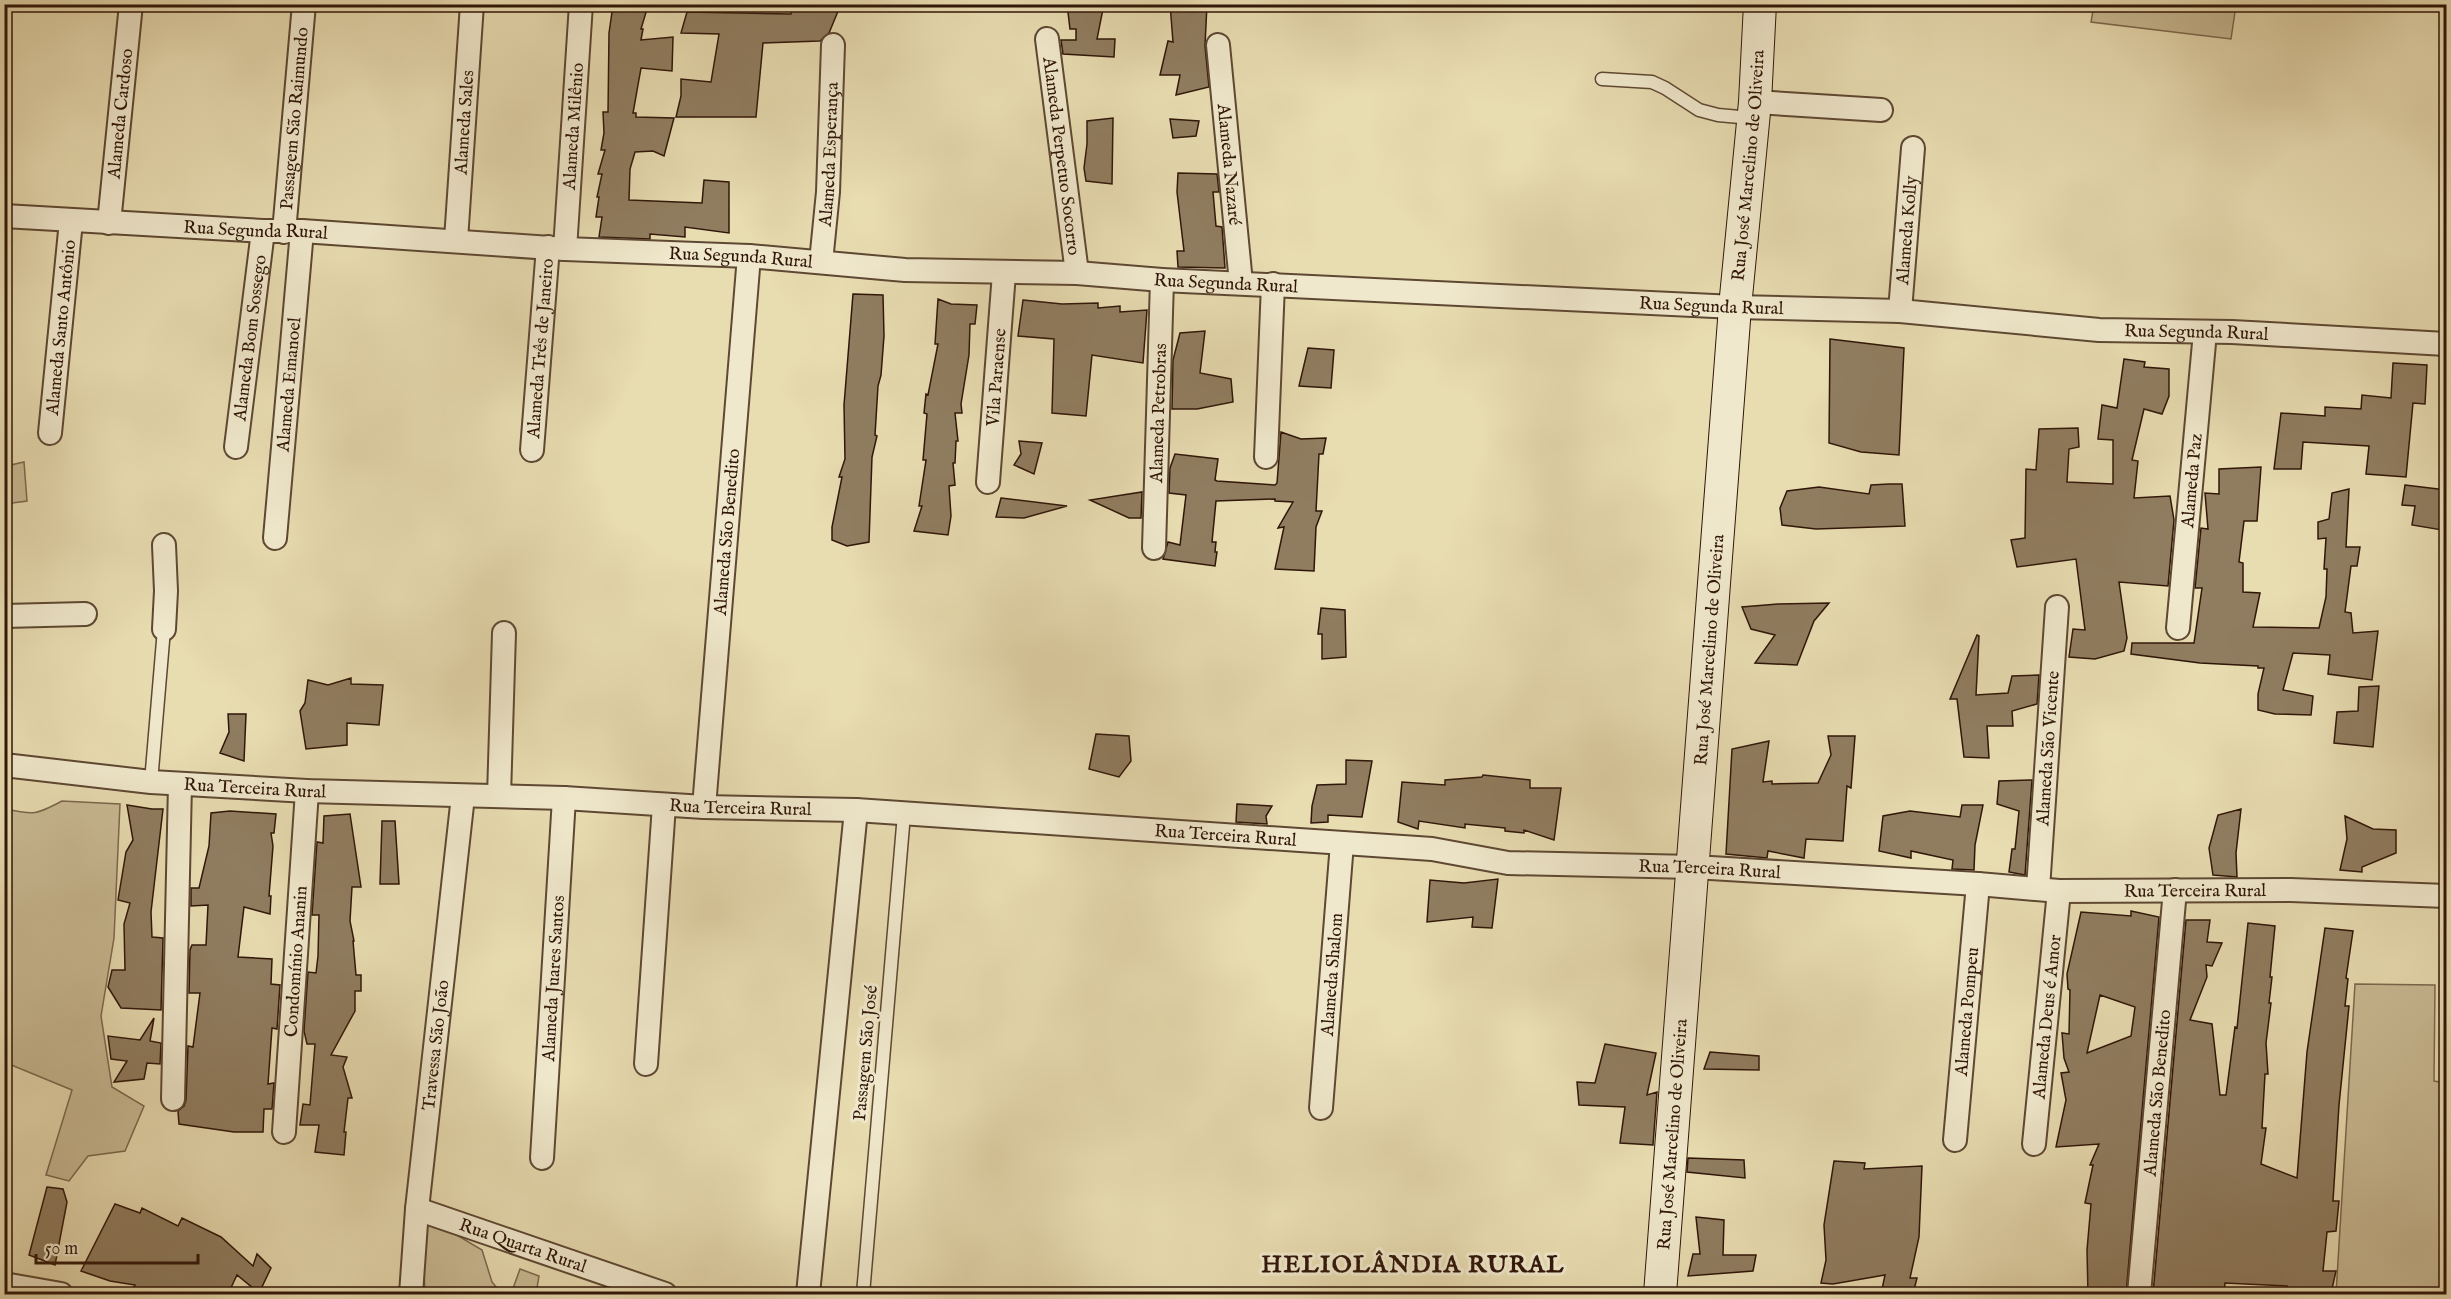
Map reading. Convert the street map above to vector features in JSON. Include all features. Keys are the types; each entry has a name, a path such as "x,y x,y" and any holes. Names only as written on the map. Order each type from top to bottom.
{"street":[{"name":"Alameda Cardoso","path":"109,223 131,4"},
{"name":"Passagem São Raimundo","path":"283,232 304,4"},
{"name":"Alameda Sales","path":"456,240 471,4"},
{"name":"Alameda Milênio","path":"557,248 582,4"},
{"name":"Rua José Marcelino de Oliveira","path":"1660,1294 1694,867 1749,112 1760,4"},
{"name":"Alameda Perpetuo Socorro","path":"1047,39 1077,273"},
{"name":"Alameda Esperança","path":"821,262 828,192 833,45"},
{"name":"Alameda Nazaré","path":"1218,45 1241,283"},
{"path":"1749,112 1881,110"},
{"name":"Alameda Kolly","path":"1899,311 1913,148"},
{"name":"Rua Segunda Rural","path":"4,216 456,240 557,248 749,256 905,270 1077,273 1735,307 1899,311 2099,330 2205,332 2323,329 2446,344"},
{"name":"Alameda Santo Antônio","path":"50,433 71,221"},
{"name":"Alameda Bom Sossego","path":"236,447 283,232"},
{"name":"Alameda Emanoel","path":"274,538 283,232"},
{"name":"Alameda Três de Janeiro","path":"532,450 557,248"},
{"name":"Alameda São Benedito","path":"704,807 749,256"},
{"name":"Vila Paraense","path":"988,482 1004,273"},
{"name":"Alameda Petrobras","path":"1154,548 1162,279"},
{"path":"1266,457 1273,284"},
{"name":"Alameda Paz","path":"2178,628 2205,332"},
{"path":"164,545 166,591 164,629"},
{"name":"Alameda São Vicente","path":"2048,890 2057,607"},
{"path":"4,616 85,614"},
{"path":"499,796 504,633"},
{"name":"Rua Terceira Rural","path":"4,765 151,782 307,792 564,798 704,807 856,810 1432,849 1508,863 1694,867 2048,890 2175,891 2291,897 2446,896"},
{"path":"173,1099 180,783"},
{"name":"Condomínio Ananin","path":"284,1132 307,792"},
{"name":"Travessa São João","path":"411,1294 417,1209 464,796"},
{"name":"Alameda Juares Santos","path":"542,1158 564,798"},
{"path":"646,1064 664,805"},
{"path":"808,1294 856,810"},
{"name":"Alameda Shalom","path":"1321,1108 1342,843"},
{"name":"Alameda Pompeu","path":"1954,1140 1978,884"},
{"name":"Alameda Deus é Amor","path":"2034,1144 2048,890"},
{"name":"Alameda São Benedito","path":"2139,1294 2175,891"},
{"name":"Rua Quarta Rural","path":"417,1209 665,1294"},
{"path":"4,1284 61,1294"}],"lane":[{"path":"1602,79 1652,82 1699,110 1718,115 1749,112"},
{"path":"151,782 164,629"},
{"name":"Passagem São José","path":"862,1294 904,814"}],"shaded area":[{"path":"2094,4 2236,5 2231,39 2091,22"},
{"path":"24,462 27,501 5,504 5,486 11,465"},
{"path":"62,801 120,804 114,938 101,1016 112,1087 144,1106 125,1151 88,1156 69,1181 46,1175 72,1090 4,1062 5,809 35,813"},
{"path":"2355,984 2435,985 2434,1081 2446,1083 2446,1294 2336,1294"},
{"path":"422,1220 445,1228 482,1250 492,1282 502,1294 425,1294"},
{"path":"520,1269 539,1276 536,1294 511,1294"}],"building":[{"path":"792,4 841,4 829,33 820,41 763,43 756,117 676,117 681,96 681,79 711,82 719,34 681,33 687,12 791,14"},
{"path":"1067,4 1090,4 1090,9 1103,9 1097,39 1115,39 1114,57 1063,54 1061,40 1076,40 1076,29 1070,29"},
{"path":"1170,4 1207,4 1205,46 1209,87 1176,95 1180,75 1160,75 1168,41 1173,42"},
{"path":"613,5 647,9 641,29 643,29 641,40 673,37 672,71 641,68 633,113 636,113 636,117 674,118 664,156 653,151 635,152 630,169 629,200 702,203 704,180 729,182 729,233 685,227 685,237 650,234 650,239 599,237 602,217 596,217 602,174 598,174 605,150 601,150 604,133 603,112 608,112 609,33"},
{"path":"1113,118 1112,184 1086,181 1084,168 1087,121"},
{"path":"1170,119 1199,121 1196,136 1173,138"},
{"path":"1178,173 1217,174 1219,192 1213,192 1216,226 1222,227 1225,268 1178,267 1177,251 1184,251 1177,192"},
{"path":"853,294 883,295 884,336 878,386 875,435 877,436 872,457 869,542 847,546 832,540 832,527 842,477 839,477 845,459 844,405"},
{"path":"938,299 951,304 977,305 975,324 970,324 969,355 961,404 962,413 955,413 958,441 956,441 955,463 953,463 955,485 949,486 951,516 948,535 914,531 922,506 919,506 926,460 923,460 927,414 924,413 926,394 928,395 938,344 935,344"},
{"path":"1023,300 1062,304 1098,303 1098,308 1120,306 1120,312 1147,310 1143,363 1092,355 1086,416 1052,413 1054,339 1018,336"},
{"path":"1205,331 1200,373 1231,379 1233,402 1197,409 1172,409 1173,360 1180,333"},
{"path":"1830,339 1904,348 1899,455 1861,452 1829,443"},
{"path":"1308,348 1334,350 1331,388 1299,386"},
{"path":"2124,359 2145,362 2144,367 2169,369 2169,396 2162,414 2144,409 2132,460 2138,461 2134,498 2170,496 2174,520 2168,586 2119,582 2127,638 2124,651 2095,659 2069,657 2073,629 2085,630 2076,559 2017,567 2011,540 2025,538 2026,469 2036,470 2039,429 2078,428 2079,447 2069,449 2067,482 2113,484 2113,440 2098,439 2102,405 2117,408"},
{"path":"2393,363 2427,365 2425,404 2413,403 2406,477 2366,474 2369,446 2303,442 2301,469 2274,469 2281,413 2325,416 2325,407 2361,409 2362,395 2391,398"},
{"path":"1281,432 1301,439 1326,438 1323,454 1319,454 1316,511 1322,511 1316,527 1314,571 1275,569 1284,527 1278,528 1293,502 1275,501 1275,499 1216,501 1212,542 1216,542 1215,566 1163,559 1168,542 1180,545 1186,495 1169,493 1170,468 1175,454 1218,459 1215,480 1217,481 1275,485"},
{"path":"1019,441 1042,443 1034,474 1014,465 1021,454"},
{"path":"2261,467 2257,521 2244,521 2239,562 2243,563 2243,592 2260,593 2253,627 2319,628 2326,597 2327,569 2324,569 2326,538 2318,539 2318,522 2329,519 2332,493 2349,489 2346,547 2360,547 2357,566 2351,566 2345,612 2351,613 2353,633 2378,631 2372,680 2328,674 2330,655 2293,653 2283,690 2313,696 2311,715 2275,714 2258,710 2258,694 2264,668 2131,654 2132,643 2194,643 2202,588 2195,588 2201,528 2208,529 2205,493 2219,494 2219,469"},
{"path":"1902,484 1905,526 1816,529 1782,525 1780,508 1787,491 1819,487 1869,494 1871,485"},
{"path":"2405,485 2446,490 2442,530 2412,525 2415,506 2402,505"},
{"path":"1142,492 1141,518 1129,518 1090,500"},
{"path":"1001,498 1067,506 1024,518 996,517"},
{"path":"1829,603 1814,621 1797,665 1755,663 1775,635 1751,629 1742,607"},
{"path":"1321,608 1345,610 1346,657 1322,659 1322,634 1318,634"},
{"path":"1977,635 1979,636 1976,695 2008,693 2012,676 2039,675 2037,704 2012,711 2013,726 1987,726 1989,758 1964,757 1957,699 1950,699"},
{"path":"351,678 351,684 383,685 379,725 347,723 347,745 306,749 300,711 305,703 308,680 328,685"},
{"path":"2379,686 2373,747 2334,743 2337,712 2358,711 2359,687"},
{"path":"228,714 246,714 244,761 220,753 229,732"},
{"path":"1096,734 1129,736 1131,761 1119,777 1089,769"},
{"path":"1828,736 1855,736 1851,788 1847,786 1843,841 1806,839 1804,858 1768,851 1767,858 1726,854 1732,749 1769,741 1763,782 1772,781 1772,784 1818,783 1831,755"},
{"path":"1346,760 1372,761 1362,817 1328,815 1328,822 1311,823 1317,785 1346,784"},
{"path":"1483,775 1530,780 1530,788 1561,788 1554,840 1524,830 1524,833 1505,831 1505,828 1465,824 1465,828 1419,821 1418,829 1398,822 1402,782 1445,785 1445,780 1482,777"},
{"path":"2032,780 2025,875 2009,872 2012,849 2015,849 2019,811 1997,804 1999,781"},
{"path":"1237,804 1272,806 1266,816 1267,824 1236,822"},
{"path":"127,805 163,809 151,912 152,937 163,938 161,1010 121,1008 108,987 112,970 125,970 124,924 130,903 118,900 126,852 133,840"},
{"path":"1962,805 1983,805 1975,845 1974,870 1952,869 1953,860 1911,851 1911,858 1879,851 1883,816 1910,811 1960,817"},
{"path":"2241,809 2236,853 2237,877 2213,875 2209,848 2218,815"},
{"path":"230,811 276,814 274,833 271,833 273,846 270,914 244,907 238,957 272,959 271,984 280,985 277,1029 272,1028 268,1084 274,1083 272,1109 264,1109 263,1132 234,1132 179,1124 178,1111 184,1106 186,1100 188,1046 193,1047 200,993 189,993 190,950 192,945 206,945 208,905 191,906 191,888 199,888 209,846 211,813"},
{"path":"350,814 361,887 352,887 350,921 356,975 361,975 361,991 355,991 355,1011 331,1055 347,1057 343,1067 352,1098 348,1098 344,1155 315,1152 319,1125 300,1125 303,1104 310,1105 315,1044 307,1044 304,1031 308,972 316,973 318,956 319,915 312,915 317,842 323,843 324,816"},
{"path":"2345,816 2373,829 2396,830 2396,853 2362,867 2362,872 2340,870 2347,839"},
{"path":"382,821 395,821 399,884 380,884"},
{"path":"1498,879 1492,928 1472,927 1473,917 1427,922 1430,880 1464,883"},
{"path":"2131,911 2159,917 2126,1294 2088,1294 2087,1250 2091,1204 2085,1203 2093,1165 2090,1165 2099,1144 2056,1147 2066,1100 2061,1073 2069,1072 2064,1058 2062,1033 2069,1034 2070,990 2067,974 2081,912 2131,916","holes":["2100,995 2135,1007 2131,1036 2087,1053"]},
{"path":"2186,920 2210,920 2207,942 2222,943 2212,966 2206,965 2207,977 2190,1020 2212,1024 2220,1095 2226,1095 2235,1027 2237,1028 2248,923 2275,926 2270,977 2272,977 2269,1003 2271,1003 2266,1043 2268,1074 2265,1074 2262,1128 2266,1128 2261,1164 2297,1178 2307,1052 2325,928 2353,931 2346,978 2348,979 2345,1006 2349,1006 2339,1105 2333,1201 2339,1201 2336,1231 2327,1232 2323,1271 2336,1271 2329,1294 2287,1294 2287,1286 2225,1283 2224,1294 2153,1294"},
{"path":"154,1018 150,1041 161,1043 160,1064 147,1063 144,1079 114,1082 127,1061 111,1059 108,1036 140,1040"},
{"path":"1605,1044 1656,1053 1647,1095 1657,1092 1653,1145 1620,1143 1625,1107 1579,1105 1577,1082 1595,1083"},
{"path":"1710,1052 1759,1056 1759,1070 1704,1069"},
{"path":"1688,1158 1744,1160 1745,1178 1687,1172"},
{"path":"1834,1161 1865,1163 1864,1169 1922,1166 1919,1237 1910,1278 1917,1278 1913,1294 1881,1294 1885,1275 1833,1284 1821,1283 1826,1260 1824,1225"},
{"path":"47,1187 63,1189 67,1202 55,1265 29,1255"},
{"path":"115,1204 140,1213 142,1208 178,1226 182,1218 221,1237 253,1266 257,1254 271,1268 259,1293 237,1275 228,1294 212,1294 199,1289 197,1294 159,1294 132,1290 135,1285 110,1281 81,1271"},
{"path":"1696,1217 1724,1220 1723,1255 1756,1255 1753,1271 1688,1276 1693,1254 1700,1254"}],"district":[{"name":"HELIOLÂNDIA RURAL","path":"1413,1264"}]}
